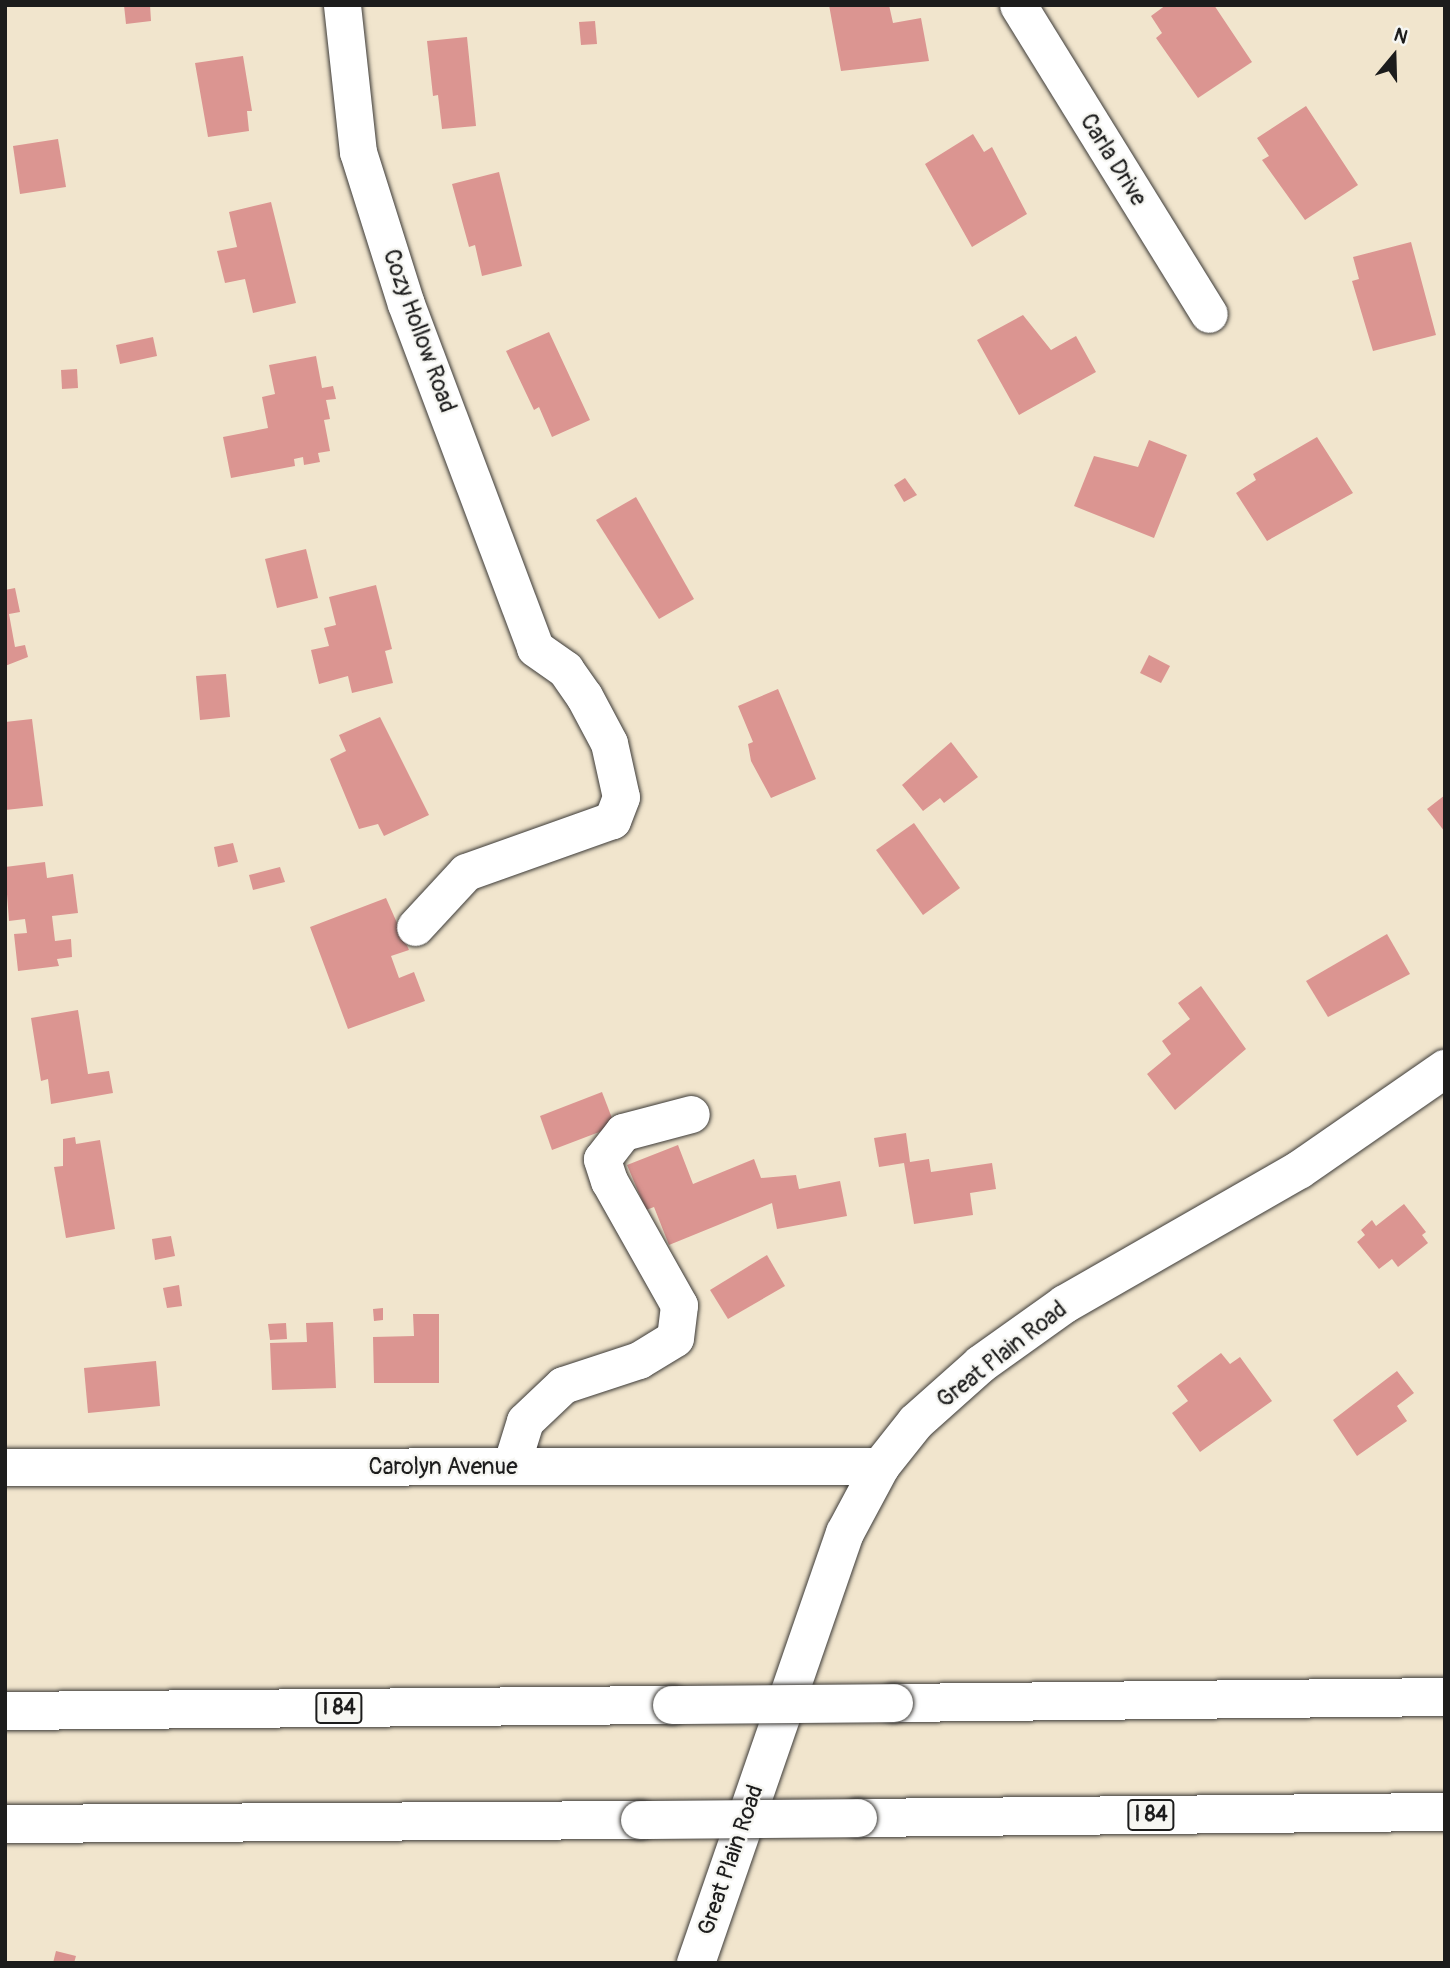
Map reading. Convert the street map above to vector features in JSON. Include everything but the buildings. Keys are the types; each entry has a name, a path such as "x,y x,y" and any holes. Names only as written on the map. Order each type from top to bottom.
{"main road":[{"name":"Great Plain Road","path":"696,1963 819,1601 845,1533 881,1466 916,1422 981,1364 1065,1304 1299,1170 1445,1069"},
{"name":"I 84","path":"5,1712 1445,1698"},
{"name":"I 84","path":"5,1824 1445,1812"}],"street":[{"name":"Cozy Hollow Road","path":"342,5 358,152 406,304 535,648 565,669 609,743 621,797 612,820 466,872 415,927"},
{"name":"Carla Drive","path":"1018,5 1209,314"},
{"path":"511,1466 525,1421 564,1385 639,1360 675,1338 679,1305 609,1181 603,1159 623,1132 691,1114"},
{"name":"Carolyn Avenue","path":"5,1467 881,1466"}]}
